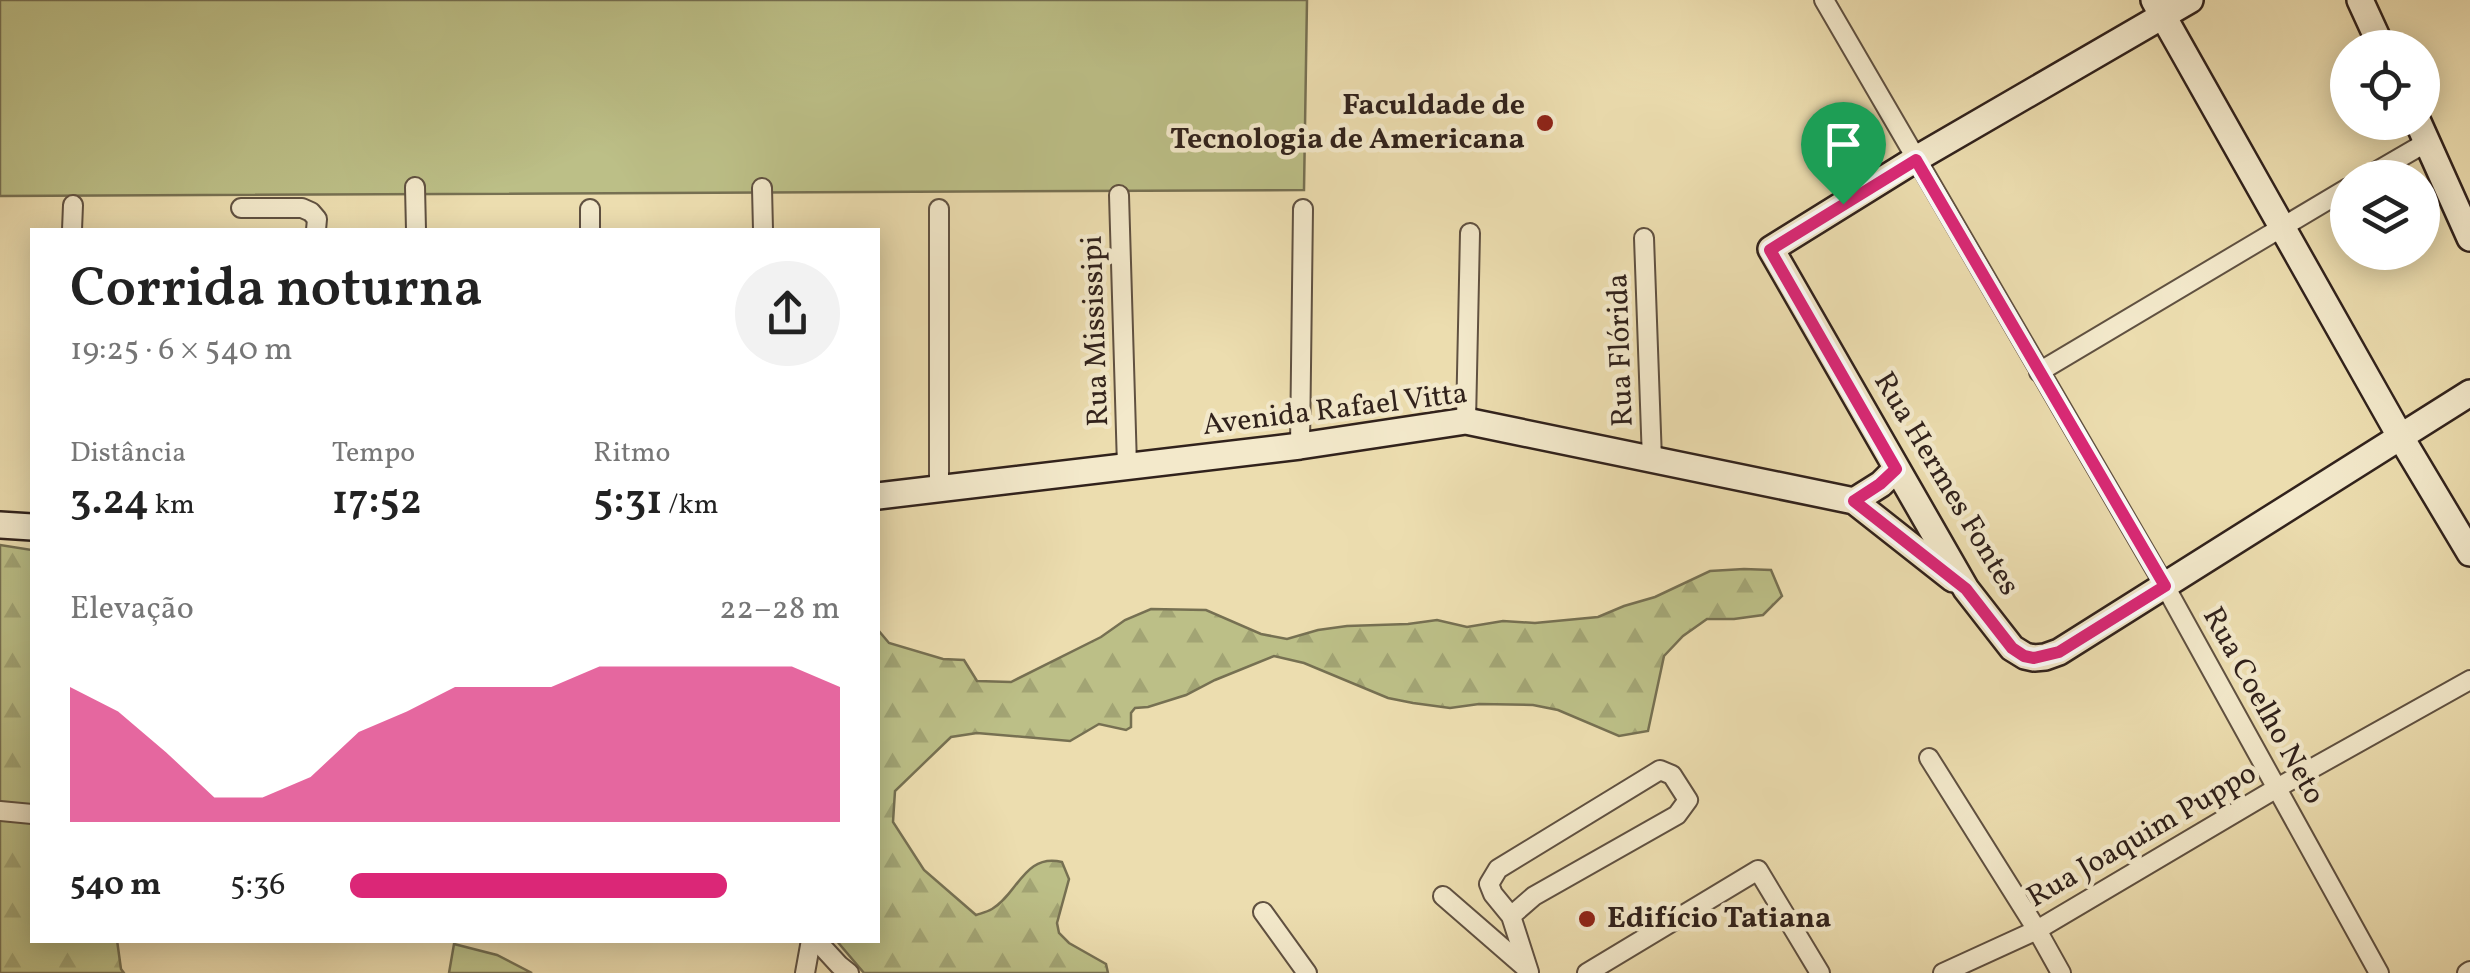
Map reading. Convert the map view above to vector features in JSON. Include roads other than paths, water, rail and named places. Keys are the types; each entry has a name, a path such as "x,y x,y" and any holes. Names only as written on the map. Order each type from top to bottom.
{"main road":[{"path":"1916,160 2158,8 2190,0"},
{"path":"2360,0 2374,30"},
{"path":"2158,8 2470,553"},
{"path":"2426,140 2470,238"},
{"name":"Rua Hermes Fontes","path":"1916,160 1770,250 1966,589 2012,648 2024,656 2034,658 2059,652 2470,393"},
{"name":"Avenida Rafael Vitta","path":"880,496 1300,446 1466,421 1854,501 1966,589"},
{"path":"1854,501 1896,469"},
{"path":"0,524 30,527"}],"street":[{"name":"Rua Coelho Neto","path":"1824,0 2165,586 2379,973"},
{"path":"2387,160 2412,140"},
{"path":"416,187 416,228"},
{"path":"762,188 763,228"},
{"name":"Rua Mississipi","path":"1119,195 1127,466"},
{"path":"2038,372 2330,198"},
{"path":"72,205 72,228"},
{"path":"243,228 241,205 302,208 317,219 316,228"},
{"path":"590,208 590,228"},
{"path":"939,490 940,209"},
{"path":"1300,446 1302,209"},
{"path":"1466,421 1470,234"},
{"name":"Rua Flórida","path":"1644,238 1652,460"},
{"name":"Rua Joaquim Puppo","path":"1943,973 2037,930 2470,680"},
{"path":"1929,758 2061,973"},
{"path":"1511,916 1534,896 1677,815 1688,800 1672,775 1660,770 1498,869 1489,884 1511,916 1530,972"},
{"path":"0,811 30,814"},
{"path":"1587,973 1758,870 1820,973"},
{"path":"1443,896 1530,972"},
{"path":"1263,912 1307,973"},
{"path":"805,973 813,943"},
{"path":"817,943 849,973"}],"place":[{"name":"Faculdade de Tecnologia de Americana","path":"1545,123"},
{"name":"Edifício Tatiana","path":"1587,919"}]}
